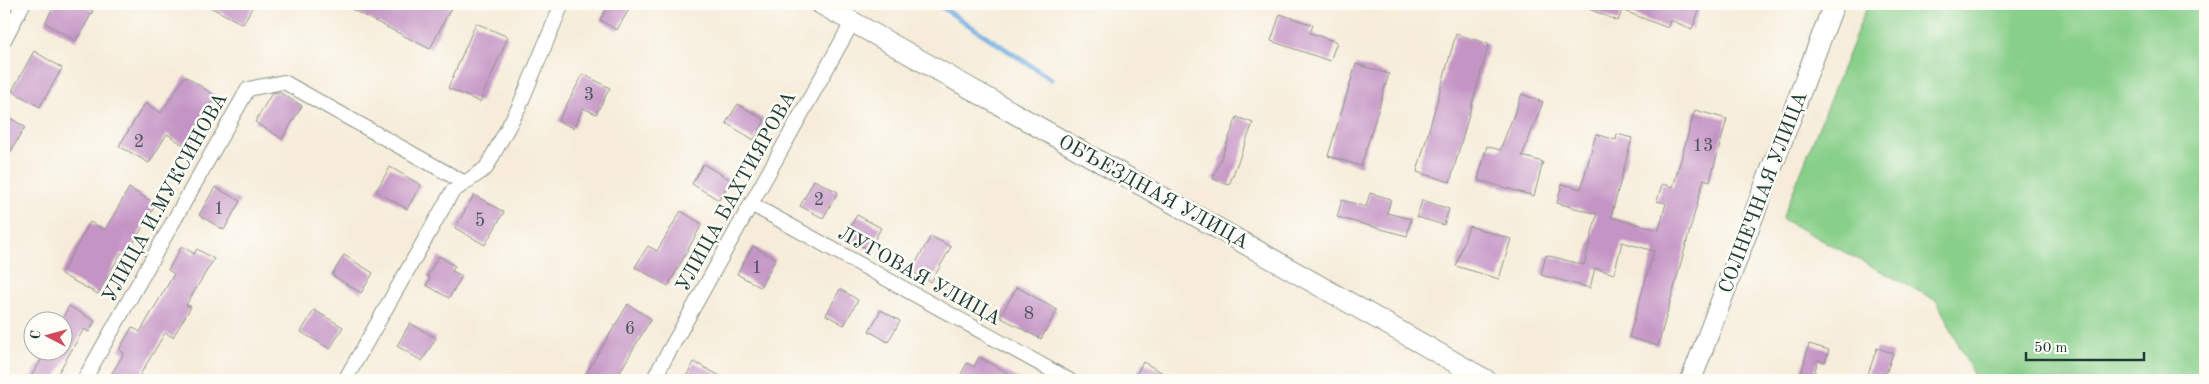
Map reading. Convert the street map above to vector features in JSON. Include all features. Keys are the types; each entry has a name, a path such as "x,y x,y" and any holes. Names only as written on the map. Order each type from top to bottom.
{"main road":[{"name":"ОБЪЕЗДНАЯ УЛИЦА","path":"822,4 1486,380"},
{"name":"СОЛНЕЧНАЯ УЛИЦА","path":"1691,380 1834,4"}],"street":[{"path":"4,40 23,4"},
{"path":"345,380 452,192 486,168 519,107 562,4"},
{"name":"УЛИЦА БАХТИЯРОВА","path":"652,380 853,21"},
{"name":"УЛИЦА И.МУКСИНОВА","path":"84,380 248,89 284,82 465,183"},
{"name":"ЛУГОВАЯ УЛИЦА","path":"751,204 1069,380"}],"green space":[{"path":"1868,4 2205,4 2205,380 1976,380 1937,301 1782,219"}],"building":[{"path":"55,4 79,4 93,11 76,41 45,23"},
{"path":"204,4 254,4 243,24"},
{"path":"341,4 443,4 451,8 430,49"},
{"path":"609,4 632,4 617,30 600,20"},
{"path":"1577,4 1702,4 1692,29 1670,20 1668,28 1622,10 1618,21"},
{"path":"1280,14 1313,25 1310,33 1337,42 1330,61 1271,41"},
{"path":"476,23 508,37 480,102 448,88"},
{"path":"1456,34 1489,44 1450,182 1417,172"},
{"path":"34,51 62,68 40,107 12,91"},
{"path":"1356,64 1389,74 1361,166 1328,156"},
{"path":"583,74 610,88 596,114 583,108 574,128 558,121"},
{"path":"185,76 216,96 193,132 197,135 188,148 167,134 149,163 119,146 145,103 161,113"},
{"path":"279,92 302,106 282,139 255,122 272,93"},
{"path":"1522,94 1543,102 1522,156 1543,162 1534,196 1478,180 1487,146 1500,150"},
{"path":"738,104 765,120 754,140 726,123"},
{"path":"1695,110 1727,119 1710,181 1704,179 1658,346 1629,337 1654,251 1622,242 1614,274 1595,268 1590,288 1541,275 1546,255 1584,265 1597,214 1557,203 1562,184 1581,189 1596,134 1616,140 1617,134 1632,138 1611,217 1659,230 1666,203 1657,201 1662,184 1673,187"},
{"path":"4,114 25,127 4,163"},
{"path":"1237,117 1253,123 1229,185 1213,179"},
{"path":"703,164 731,180 719,200 692,184"},
{"path":"390,167 421,185 407,209 376,191"},
{"path":"814,180 838,192 823,218 800,206"},
{"path":"215,187 240,201 224,230 199,215"},
{"path":"129,188 156,204 126,256 121,253 98,294 61,274 90,222 105,230"},
{"path":"1370,193 1391,199 1387,213 1411,219 1407,236 1337,217 1342,200 1366,207"},
{"path":"474,195 504,212 485,245 455,228"},
{"path":"1422,200 1449,209 1444,225 1417,217"},
{"path":"681,211 702,224 668,286 635,267 648,246 657,251"},
{"path":"857,215 881,228 869,250 845,236"},
{"path":"1469,226 1511,239 1499,279 1456,266"},
{"path":"931,236 951,247 931,282 911,271"},
{"path":"182,246 194,254 197,249 214,259 186,305 191,307 173,337 165,333 137,380 108,380 124,353 119,350 132,327 140,332 174,274 168,270"},
{"path":"753,246 776,259 760,287 737,274"},
{"path":"344,255 373,273 361,293 332,275"},
{"path":"439,256 455,266 452,271 462,276 449,298 426,285 430,278 427,276"},
{"path":"1017,287 1057,310 1041,339 1000,317"},
{"path":"840,289 858,300 844,325 826,315"},
{"path":"628,304 651,319 615,380 582,380"},
{"path":"69,306 95,321 89,332 84,329 72,349 72,312 66,312"},
{"path":"314,310 343,327 330,349 301,332"},
{"path":"881,310 900,321 888,342 869,331"},
{"path":"410,323 436,338 422,361 397,346"},
{"path":"1809,344 1829,350 1825,362 1818,360 1813,377 1801,374"},
{"path":"1877,348 1893,353 1884,380 1866,380"},
{"path":"979,357 1021,380 958,380 967,363 974,367"},
{"path":"40,362 65,362 54,380 29,380"},
{"path":"694,362 728,380 684,380"},
{"path":"1143,362 1176,380 1133,380"}],"waterway":[{"path":"937,4 1051,79"}]}
